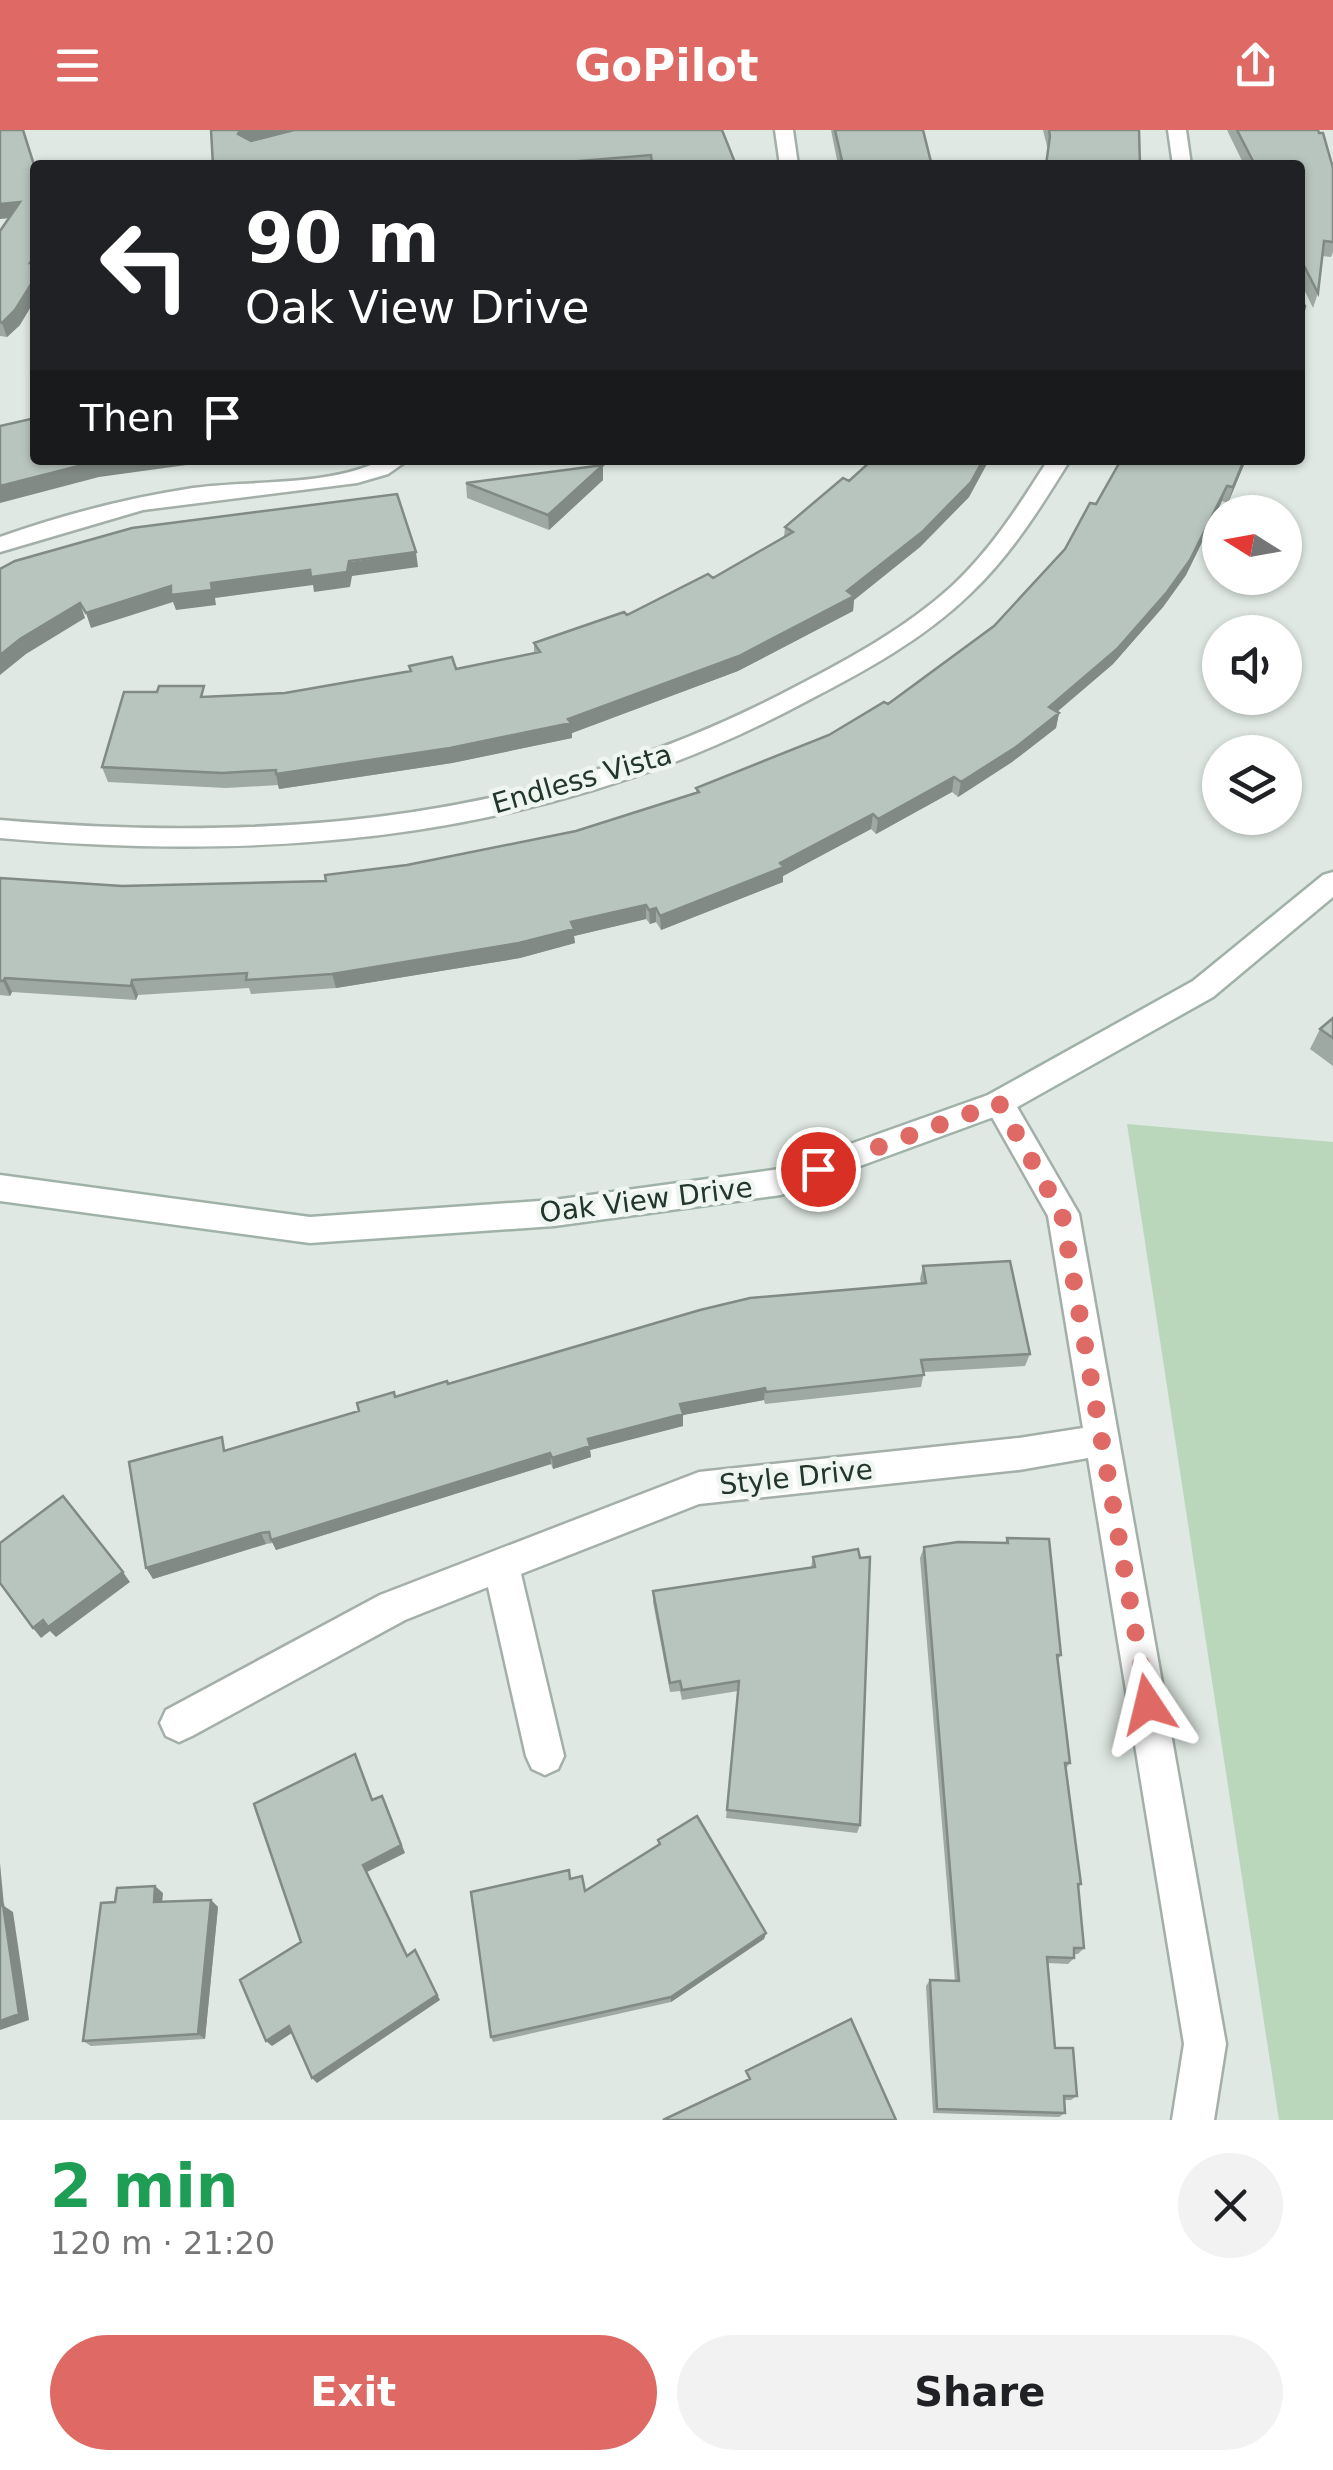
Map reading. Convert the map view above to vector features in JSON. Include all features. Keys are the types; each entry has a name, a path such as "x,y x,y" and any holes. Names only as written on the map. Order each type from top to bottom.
{"street":[{"path":"784,130 788,160"},
{"path":"1177,130 1181,160"},
{"path":"0,545 68,518 193,495 362,474 384,465"},
{"name":"Endless Vista","path":"0,828 198,841 350,830 433,819 512,801 688,748 820,686 934,611 974,578 1055,465"},
{"name":"Oak View Drive","path":"0,1188 310,1230 554,1213 781,1182 999,1103 1203,989 1333,882"},
{"path":"999,1103 1062,1214 1104,1440 1205,2044 1193,2120"},
{"name":"Style Drive","path":"178,1723 392,1608 699,1488 1019,1454 1104,1440"},
{"path":"500,1564 545,1756"}],"green space":[{"path":"1127,1124 1333,1142 1333,2120 1279,2120"}],"building":[{"path":"0,130 23,130 32,160 30,286 2,323 0,231 20,202 0,204"},
{"path":"211,130 240,130 238,134 251,141 294,130 722,130 734,160 652,160 651,155 591,160 213,160"},
{"path":"835,130 923,130 930,160 842,160"},
{"path":"1049,130 1139,130 1140,160 1047,160"},
{"path":"1237,130 1323,133 1333,168 1333,242 1324,241 1318,293 1305,268 1305,160 1252,160"},
{"path":"30,419 30,465 82,465 0,486 0,426"},
{"path":"603,465 548,515 466,483"},
{"path":"867,465 980,465 971,482 922,532 847,591 854,596 739,656 568,719 571,723 450,748 276,774 276,770 222,773 102,767 124,692 157,692 159,686 204,686 201,697 285,693 411,671 409,666 452,657 456,669 540,652 534,643 624,612 627,615 708,574 713,578 793,532 785,527 843,478 849,481"},
{"path":"1118,465 1242,465 1233,487 1227,486 1222,495 1202,495 1202,536 1167,592 1117,649 1049,707 1059,713 1016,747 961,782 954,777 878,819 873,814 780,863 784,867 660,916 656,908 649,910 646,905 571,922 574,929 519,943 332,974 246,980 247,973 132,980 131,986 5,978 0,981 0,878 122,886 326,881 325,875 407,865 576,831 699,792 696,788 829,735 884,702 888,704 994,626 1065,549 1090,503 1096,504"},
{"path":"397,494 416,552 349,561 347,572 311,577 310,570 211,583 212,590 171,595 171,586 86,613 80,603 0,655 0,569 15,561 132,528"},
{"path":"1333,1018 1333,1038 1320,1029"},
{"path":"1010,1261 1030,1354 921,1360 924,1375 766,1392 765,1388 680,1404 683,1414 588,1439 590,1446 552,1458 550,1453 271,1540 269,1532 261,1533 146,1568 129,1462 222,1437 224,1451 359,1411 357,1403 394,1392 395,1397 447,1381 448,1384 750,1298 926,1283 923,1266"},
{"path":"63,1496 123,1572 48,1627 43,1620 33,1628 0,1583 0,1543"},
{"path":"1007,1538 1049,1539 1061,1655 1057,1655 1070,1763 1065,1763 1081,1884 1084,1948 1074,1948 1074,1958 1047,1957 1055,2048 1073,2048 1077,2096 1064,2096 1065,2113 937,2109 930,1980 959,1981 924,1547 958,1542 1008,1543"},
{"path":"858,1549 860,1558 870,1557 860,1825 727,1810 739,1681 682,1690 680,1681 670,1683 653,1591 815,1567 813,1557"},
{"path":"355,1754 372,1800 382,1796 401,1845 363,1865 407,1956 415,1950 437,1995 312,2078 289,2026 266,2041 240,1980 301,1942 254,1804"},
{"path":"697,1816 766,1933 671,1997 491,2037 471,1892 569,1870 570,1879 582,1876 585,1891"},
{"path":"155,1886 154,1902 211,1900 198,2034 83,2041 101,1903 115,1902 117,1888"},
{"path":"3,1905 19,2014 0,2021 0,1906"},
{"path":"851,2019 896,2120 663,2120 750,2079 746,2071"}],"route":[{"path":"818,1169 999,1103 1062,1214 1148,1704"}]}
